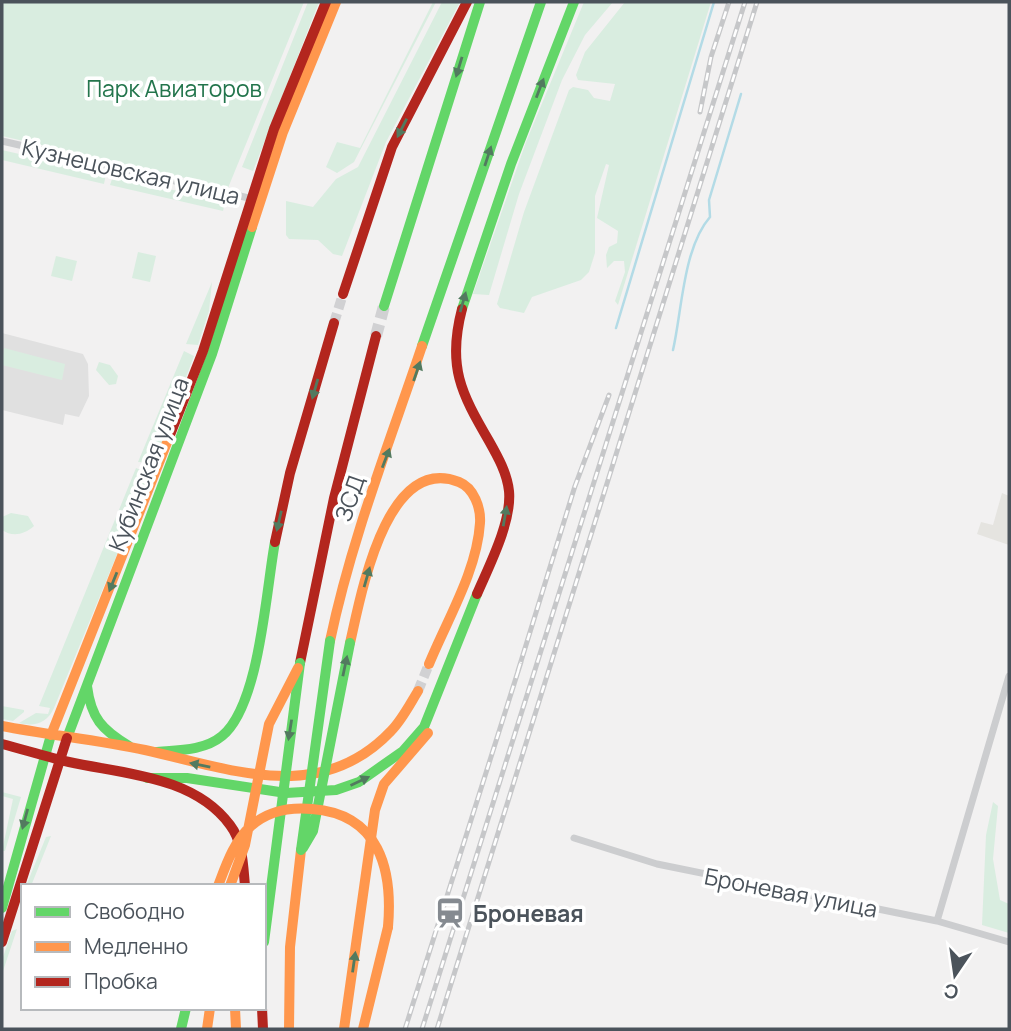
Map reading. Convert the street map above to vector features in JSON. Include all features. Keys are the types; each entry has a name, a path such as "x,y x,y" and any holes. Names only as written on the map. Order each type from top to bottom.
{"main road":[{"name":"Кубинская улица","path":"2,942 86,683 212,354 274,129 326,2"},
{"name":"Кубинская улица","path":"2,908 51,735 203,351 256,200 337,2"},
{"path":"343,294 392,148 467,2"},
{"path":"384,306 480,2"},
{"name":"ЗСД","path":"289,1029 290,947 301,850 330,640 340,594 364,516 541,2"},
{"path":"344,1029 375,810 384,784 421,744 434,722 507,516 506,475 465,400 457,377 456,332 469,281 574,2"},
{"path":"155,752 184,750 215,741 231,728 247,695 278,522 334,323"},
{"name":"ЗСД","path":"266,926 285,762 320,553 347,436 376,336"},
{"path":"301,850 313,831 350,643 374,558 399,499 410,486 425,479 454,479 473,495 478,505 480,525 473,553 429,664"},
{"path":"147,778 170,775 270,794 302,796 333,792 374,774 410,745 424,727 493,558"},
{"path":"231,884 245,845 269,724 300,663"},
{"path":"86,683 92,719 105,732 132,748"},
{"path":"2,726 155,752 184,762 265,777 306,778 323,775 371,750 401,718 418,691"},
{"path":"2,744 45,754 60,761 147,778 203,798 225,816 238,836 244,853 245,884"},
{"path":"219,884 239,841 254,824 270,814 291,808 312,808 339,814 368,834 387,864 392,891 388,927 363,1029"},
{"path":"181,1029 186,1010"},
{"path":"207,1029 210,1010"},
{"path":"236,1010 236,1029"},
{"path":"262,1010 263,1029"}],"street":[{"name":"Кузнецовская улица","path":"2,141 256,200"},
{"path":"937,922 1009,676"},
{"name":"Броневая улица","path":"574,838 669,867 937,922 1009,942"}],"shaded area":[{"path":"2,333 83,354 88,364 89,396 79,417 65,414 63,425 2,410"},
{"path":"1002,493 1009,496 1009,545 977,534 981,522 993,525"}],"green space":[{"name":"Парк Авиаторов","path":"2,2 304,2 228,188 2,136"},
{"path":"308,2 319,2 253,171 242,167"},
{"path":"433,2 436,2 354,162 337,173 326,167 337,142 360,148"},
{"path":"442,2 460,2 386,142 342,256 333,254 318,240 289,239 286,235 286,201 313,207 336,179 358,167"},
{"path":"584,2 613,2 585,35 562,80 519,194 489,295 473,294 526,142"},
{"path":"625,2 711,2 618,305 615,301 625,272 624,261 614,261 607,268 606,255 609,247 617,243 618,231 597,218 609,165 606,164 595,196 595,253 589,272 581,280 532,297 524,313 500,308 497,304 524,212 569,90 573,87 588,90 594,98 610,101 615,84 578,80 576,75 585,52"},
{"path":"2,150 106,174 104,184 2,160"},
{"path":"113,176 225,202 223,211 110,185"},
{"path":"138,252 156,256 150,282 132,278"},
{"path":"56,256 77,261 72,281 51,276"},
{"path":"212,282 209,311 198,345 186,344"},
{"path":"4,348 65,364 62,380 2,365"},
{"path":"184,351 194,356 154,463 138,462"},
{"path":"99,362 110,365 118,376 116,384 109,385 96,370"},
{"path":"136,468 150,474 54,708 40,723 19,723 36,713 48,714 50,708 39,706"},
{"path":"11,513 28,516 34,526 18,534 2,530 2,517"},
{"path":"2,706 24,712 13,721 2,719"},
{"path":"2,792 21,797 5,851 2,851 13,799 2,796"},
{"path":"993,802 998,806 993,859 1000,900 1009,904 1009,933 982,925 986,835"},
{"path":"51,836 32,884 27,884 46,837"},
{"path":"17,929 2,974 2,960 12,931"}],"waterway":[{"path":"616,328 714,2"},
{"path":"673,350 689,262 694,245 710,217 709,200 741,94"}],"tunnel":[{"path":"334,323 343,294"},
{"path":"376,336 384,306"},
{"path":"418,691 429,664"}],"railway":[{"path":"700,112 711,57 729,2"},
{"path":"422,1029 745,2"},
{"path":"437,1029 757,2"},
{"path":"518,671 575,486 609,395"},
{"path":"405,1029 521,662"}],"traffic: fast":[{"path":"384,306 480,2"},
{"path":"422,346 541,2"},
{"path":"462,309 511,164 574,2"},
{"path":"67,738 212,354 252,227"},
{"path":"155,752 207,745 222,736 235,721 253,673 275,542"},
{"path":"147,778 187,778 286,793 336,790 359,782 403,751 424,727 477,594"},
{"path":"301,850 330,641"},
{"path":"303,848 313,831 350,643"},
{"path":"266,926 300,663"},
{"path":"87,686 91,707 99,722 129,746"},
{"path":"2,908 51,735"},
{"path":"181,1029 186,1010"}],"traffic: slow":[{"path":"252,227 283,132 336,2"},
{"path":"330,641 360,529 422,346"},
{"path":"51,735 170,435"},
{"path":"350,643 370,563 395,508 413,488 434,479 459,482 469,489 478,505 478,541 460,595 429,664"},
{"path":"231,884 245,845 269,724 298,668"},
{"path":"2,726 127,746 242,772 274,776 305,775 335,768 364,754 395,727 418,691"},
{"path":"344,1029 375,810 384,784 428,733"},
{"path":"219,884 235,846 245,832 258,821 280,811 296,809 335,813 353,821 367,833 377,848 388,885 388,927"},
{"path":"289,1029 290,947 301,850"},
{"path":"363,1029 388,927"},
{"path":"207,1029 210,1010"},
{"path":"235,1010 236,1029"}],"traffic: jam":[{"path":"170,435 203,351 274,129 326,2"},
{"path":"343,294 392,147 467,2"},
{"path":"462,309 456,347 459,378 471,408 502,465 509,491 503,530 477,594"},
{"path":"275,542 290,473 334,323"},
{"path":"300,663 334,498 376,336"},
{"path":"2,942 67,738"},
{"path":"2,744 69,762 135,774 178,787 197,796 215,809 230,825 238,839 245,884"},
{"path":"262,1010 263,1029"}],"place":[{"name":"Броневая","path":"450,913"}]}
